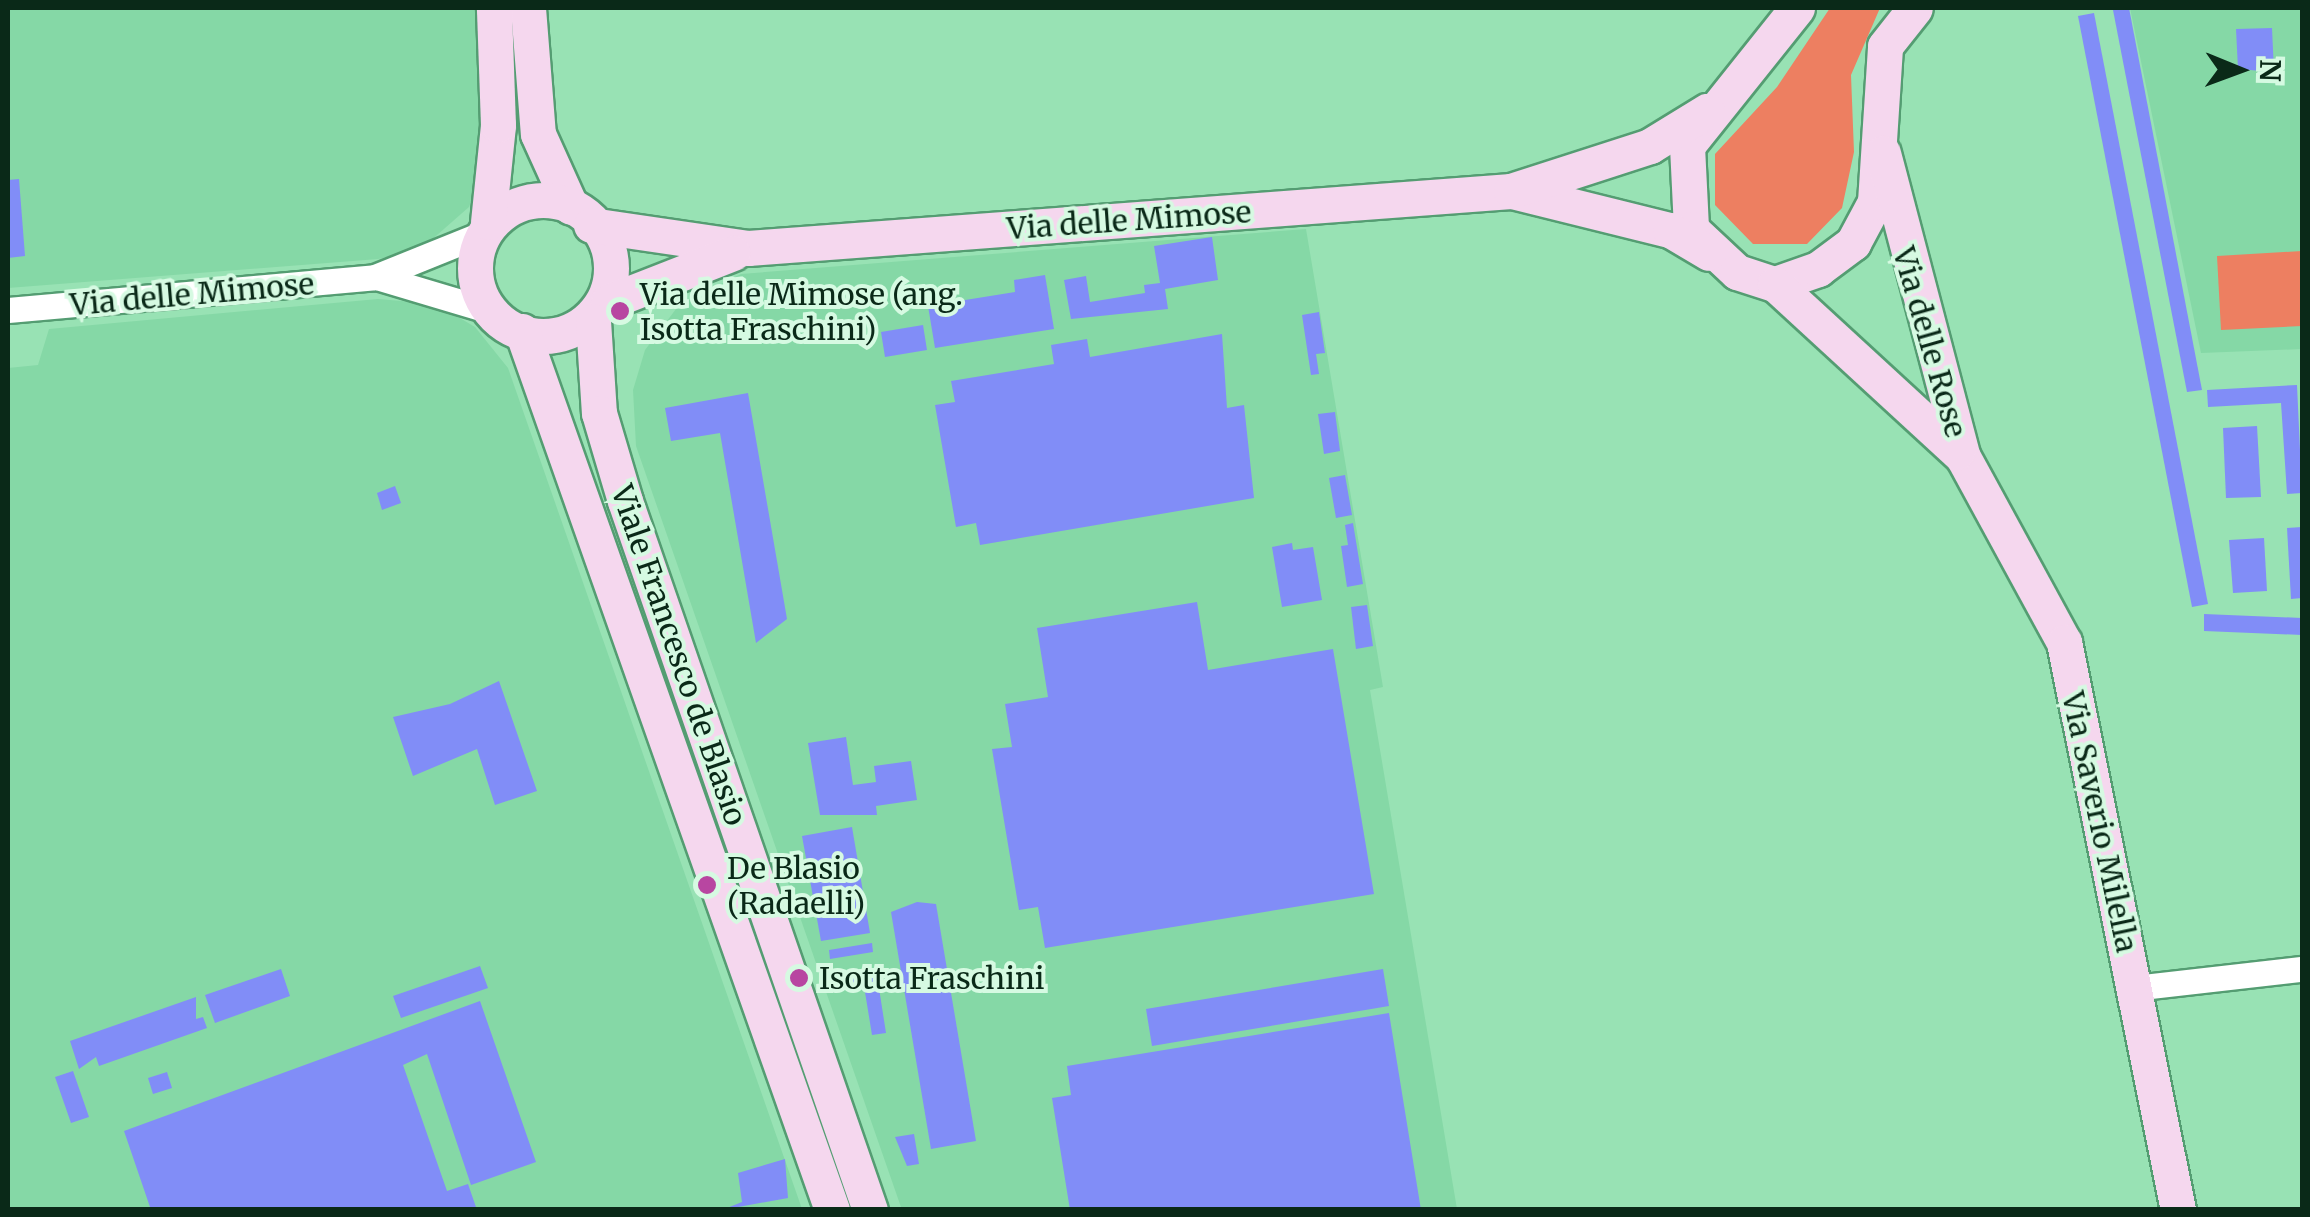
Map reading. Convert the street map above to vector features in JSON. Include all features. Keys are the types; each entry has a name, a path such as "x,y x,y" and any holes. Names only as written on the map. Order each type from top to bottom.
{"street":[{"path":"494,8 498,125 475,274 508,321"},
{"path":"376,277 508,321 563,334 600,311 614,273 538,134 528,8"},
{"path":"1711,254 1692,229 1685,186 1687,146 1707,111 1756,67 1797,8"},
{"path":"1774,284 1818,269 1853,243 1876,202 1883,153 1878,85 1884,46 1915,8"},
{"name":"Via delle Mimose","path":"581,216 748,248 1511,191 1650,146 1707,111"},
{"name":"Via delle Rose","path":"1883,153 1928,349 1962,457"},
{"name":"Via delle Mimose","path":"1511,191 1670,230 1711,254"},
{"path":"376,277 484,228 515,207 581,216"},
{"name":"Via delle Mimose","path":"600,311 748,248"},
{"name":"Via delle Rose","path":"1711,254 1774,284 1962,457"},
{"name":"Via delle Mimose","path":"8,310 376,277"},
{"name":"Viale Francesco de Blasio","path":"600,311 598,414 870,1210"},
{"name":"Viale Francesco de Blasio","path":"508,321 832,1210"},
{"name":"Via Saverio Milella","path":"1962,457 2064,642 2178,1210"},
{"path":"2134,988 2302,969"}],"shaded area":[{"path":"8,8 481,8 482,170 469,207 420,250 378,259 8,288"},
{"path":"1830,8 1880,8 1851,75 1854,152 1842,208 1807,244 1753,244 1715,205 1715,154 1777,87"},
{"path":"2130,8 2302,8 2302,349 2201,353"},
{"path":"1306,229 1383,687 1370,690 1457,1209 902,1210 636,446 633,390 645,350 679,305 741,274"},
{"path":"2302,251 2302,326 2221,330 2217,256"},
{"path":"378,299 436,304 475,327 508,368 802,1209 8,1209 8,368 38,365 49,329"}],"building":[{"path":"2129,8 2202,390 2187,392 2113,10"},
{"path":"2094,13 2208,604 2192,607 2078,16"},
{"path":"2272,28 2274,72 2238,69 2236,29"},
{"path":"19,179 25,256 8,258 8,180"},
{"path":"1212,237 1218,280 1165,289 1168,309 1071,319 1064,280 1086,276 1090,302 1145,293 1144,285 1160,283 1154,246"},
{"path":"1045,275 1054,329 935,348 928,306 1015,292 1014,280"},
{"path":"1319,312 1325,353 1316,354 1319,374 1311,375 1302,315"},
{"path":"923,325 927,350 885,357 881,332"},
{"path":"1222,334 1227,408 1244,405 1254,498 980,545 976,523 956,527 935,405 955,402 951,381 1054,364 1051,345 1087,339 1090,357"},
{"path":"2297,385 2302,493 2287,494 2281,403 2208,407 2207,390"},
{"path":"748,393 787,619 756,643 720,433 671,441 665,408"},
{"path":"1335,412 1340,451 1324,454 1318,414"},
{"path":"2257,426 2261,497 2226,498 2223,428"},
{"path":"1345,475 1352,515 1336,518 1329,478"},
{"path":"395,486 401,503 382,510 377,493"},
{"path":"1353,523 1363,584 1347,587 1341,546 1348,545 1345,525"},
{"path":"2302,527 2302,598 2291,599 2287,528"},
{"path":"2264,538 2267,591 2233,593 2229,540"},
{"path":"1292,543 1293,550 1313,547 1322,600 1282,607 1272,547"},
{"path":"1197,602 1208,670 1333,649 1374,894 1045,948 1038,907 1019,910 992,749 1012,747 1005,704 1048,697 1037,628"},
{"path":"1367,605 1373,646 1356,649 1351,607"},
{"path":"2204,614 2302,618 2302,635 2204,631"},
{"path":"499,681 537,791 495,805 477,749 413,776 393,717 450,704"},
{"path":"846,737 853,785 876,782 874,766 911,761 917,800 876,806 877,815 820,815 808,743"},
{"path":"852,827 870,933 821,941 802,836"},
{"path":"917,902 936,904 976,1141 931,1149 891,912"},
{"path":"872,943 873,952 830,959 829,950"},
{"path":"480,966 488,988 401,1018 393,996"},
{"path":"281,969 290,996 215,1023 205,995"},
{"path":"876,969 886,1033 872,1035 864,986 845,989 842,974"},
{"path":"1383,969 1389,1006 1152,1046 1146,1009"},
{"path":"196,997 196,1019 203,1017 207,1028 99,1066 96,1057 79,1069 70,1041"},
{"path":"480,1001 536,1162 471,1185 427,1054 403,1065 447,1191 468,1184 477,1210 151,1210 124,1131"},
{"path":"1389,1013 1421,1210 1070,1210 1052,1098 1071,1095 1067,1066"},
{"path":"73,1071 89,1117 71,1123 55,1077"},
{"path":"167,1072 172,1088 153,1094 148,1078"},
{"path":"914,1134 919,1164 907,1166 895,1137"},
{"path":"785,1159 788,1198 722,1210 742,1202 738,1173"}],"place":[{"name":"Via delle Mimose (ang. Isotta Fraschini)","path":"620,311"},
{"name":"De Blasio (Radaelli)","path":"707,885"},
{"name":"Isotta Fraschini","path":"799,978"}]}
